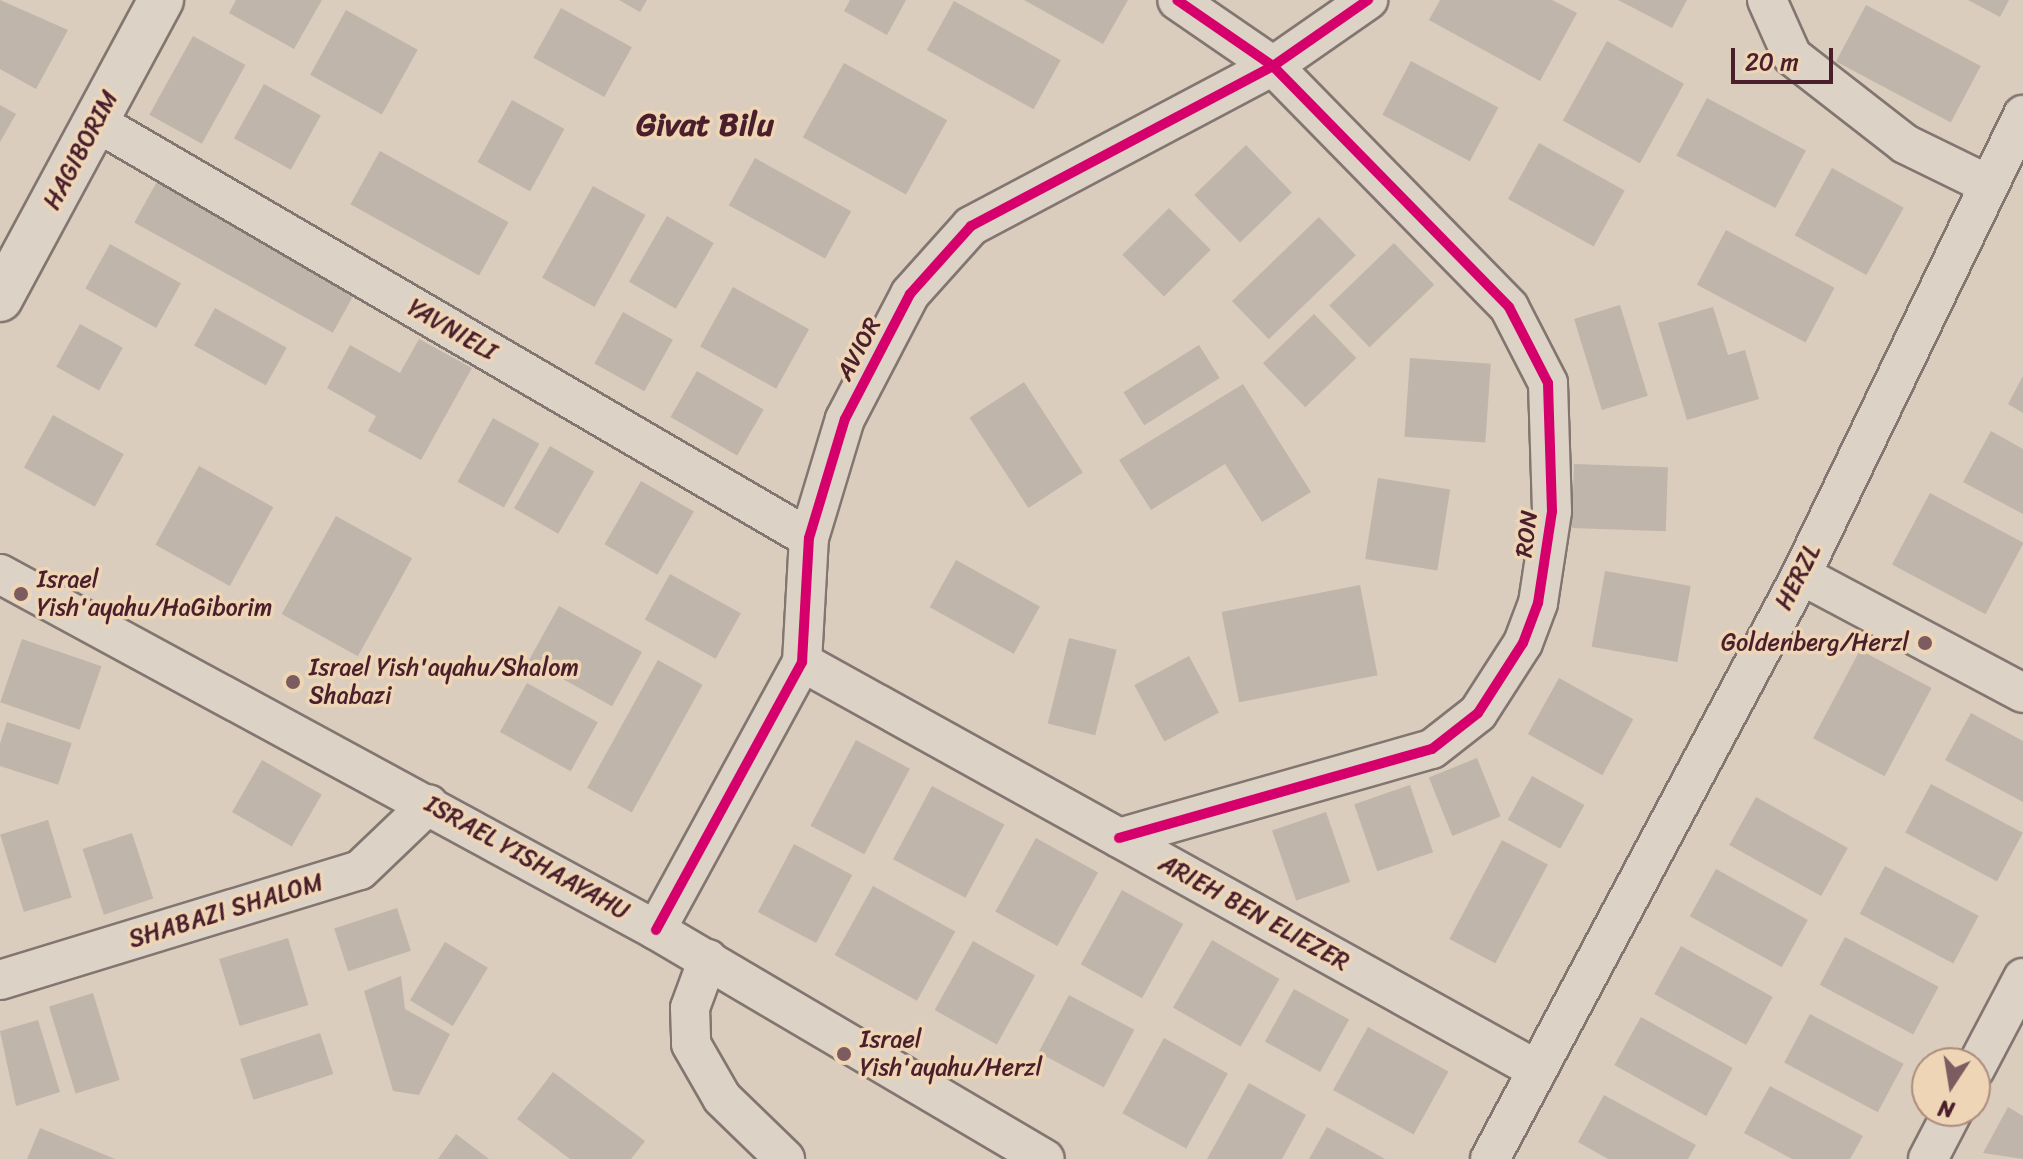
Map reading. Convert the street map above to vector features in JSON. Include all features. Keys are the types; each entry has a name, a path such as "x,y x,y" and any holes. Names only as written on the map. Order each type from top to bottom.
{"street":[{"name":"HAGIBORIM","path":"0,299 13,245 96,122 161,0"},
{"name":"RON","path":"1119,838 1432,749 1478,713 1523,643 1538,603 1552,511 1548,383 1509,307 1273,66 1177,0"},
{"name":"AVIOR","path":"656,930 802,662 809,538 845,419 896,322 971,226 1273,66 1368,0"},
{"path":"1767,0 1792,56 1905,144 1985,183"},
{"name":"HERZL","path":"1490,1159 1801,575 1985,183 2023,115"},
{"name":"YAVNIELI","path":"96,122 809,538"},
{"name":"ISRAEL YISHAAYAHU","path":"0,574 429,804 708,959 1045,1159"},
{"path":"1801,575 2023,693"},
{"name":"ARIEH BEN ELIEZER","path":"802,662 1537,1070"},
{"name":"SHABAZI SHALOM","path":"0,980 360,870 429,804"},
{"path":"708,959 690,1008 691,1044 722,1098 785,1159"},
{"path":"1987,1047 2023,978"},
{"path":"1928,1159 1945,1127"}],"building":[{"path":"0,0 68,30 36,89 0,69"},
{"path":"236,0 322,0 294,49 229,13"},
{"path":"619,0 647,0 640,12"},
{"path":"850,0 906,0 887,35 844,11"},
{"path":"1024,0 1128,0 1103,44"},
{"path":"1440,0 1552,0 1577,13 1540,81 1429,20"},
{"path":"1618,0 1687,0 1672,28"},
{"path":"1968,0 2009,0 2000,17"},
{"path":"954,1 1061,60 1034,109 927,50"},
{"path":"1866,5 1981,66 1951,123 1836,62"},
{"path":"561,8 632,47 604,97 533,58"},
{"path":"346,10 418,50 382,114 310,75"},
{"path":"193,36 245,65 202,144 149,115"},
{"path":"1607,41 1684,84 1640,163 1563,121"},
{"path":"1411,61 1498,107 1470,161 1382,115"},
{"path":"844,63 947,120 906,195 803,137"},
{"path":"264,84 321,116 291,170 234,138"},
{"path":"1707,98 1806,151 1775,208 1676,155"},
{"path":"512,100 564,129 530,191 478,162"},
{"path":"0,105 16,114 0,142"},
{"path":"1539,143 1625,191 1594,246 1508,199"},
{"path":"1246,145 1292,192 1240,242 1194,195"},
{"path":"380,151 509,222 479,276 350,204"},
{"path":"755,158 851,211 825,259 729,205"},
{"path":"1832,168 1904,208 1866,275 1795,235"},
{"path":"159,178 358,288 333,333 134,223"},
{"path":"593,186 645,215 595,307 542,278"},
{"path":"1169,208 1211,250 1164,296 1122,255"},
{"path":"667,216 714,243 676,309 629,282"},
{"path":"1319,217 1356,255 1269,339 1232,301"},
{"path":"1726,230 1835,288 1805,342 1697,285"},
{"path":"1394,243 1434,285 1370,347 1329,306"},
{"path":"110,244 181,283 156,328 85,289"},
{"path":"733,287 809,329 776,389 700,346"},
{"path":"1620,305 1648,396 1602,410 1574,319"},
{"path":"1713,307 1728,355 1745,350 1759,399 1687,420 1658,323"},
{"path":"215,308 287,348 266,385 194,346"},
{"path":"623,312 673,340 644,391 594,364"},
{"path":"1314,314 1356,358 1305,407 1263,363"},
{"path":"80,324 123,348 99,391 56,367"},
{"path":"419,339 472,368 421,460 368,431 376,416 327,388 350,345 400,373"},
{"path":"1199,345 1220,378 1144,425 1124,392"},
{"path":"1410,358 1491,364 1485,442 1404,437"},
{"path":"697,371 764,409 737,455 670,417"},
{"path":"2023,376 2023,413 2008,404"},
{"path":"1024,382 1083,473 1028,508 969,417"},
{"path":"1243,384 1311,492 1262,522 1225,464 1151,510 1119,460"},
{"path":"53,415 124,454 95,507 24,467"},
{"path":"493,418 539,444 504,508 458,482"},
{"path":"1991,431 2023,449 2023,514 1963,482"},
{"path":"550,446 594,472 558,534 514,508"},
{"path":"1574,464 1668,467 1666,531 1572,528"},
{"path":"199,466 273,507 230,586 155,545"},
{"path":"1378,478 1450,489 1437,570 1365,559"},
{"path":"641,481 694,512 657,575 604,544"},
{"path":"1930,493 2023,542 1986,614 1892,565"},
{"path":"336,516 412,558 358,656 282,614"},
{"path":"956,560 1040,607 1014,654 930,607"},
{"path":"1605,571 1691,586 1677,662 1592,647"},
{"path":"670,574 741,613 716,659 645,619"},
{"path":"1360,585 1378,675 1239,702 1222,612"},
{"path":"559,606 642,652 612,706 529,660"},
{"path":"1069,638 1117,650 1095,735 1048,723"},
{"path":"22,639 101,666 80,730 0,702"},
{"path":"1860,650 1932,688 1885,776 1813,738"},
{"path":"1189,656 1219,713 1164,742 1134,685"},
{"path":"658,660 703,685 632,812 587,788"},
{"path":"1559,678 1633,719 1602,775 1528,734"},
{"path":"527,683 598,722 571,771 500,732"},
{"path":"1971,713 2023,741 2023,802 1945,760"},
{"path":"7,722 72,743 58,785 0,766 0,744"},
{"path":"856,740 910,769 864,854 810,826"},
{"path":"1477,758 1501,816 1452,836 1429,777"},
{"path":"262,760 322,794 292,846 232,812"},
{"path":"1532,776 1584,805 1560,849 1508,820"},
{"path":"1931,784 2023,833 1997,881 1905,833"},
{"path":"1410,785 1433,852 1377,871 1354,804"},
{"path":"932,786 1004,824 965,898 893,859"},
{"path":"1756,797 1848,848 1821,896 1729,845"},
{"path":"1326,812 1350,882 1296,901 1272,831"},
{"path":"48,820 72,897 24,912 0,835"},
{"path":"132,833 153,899 104,915 83,849"},
{"path":"1036,838 1098,872 1057,946 995,911"},
{"path":"1502,840 1548,864 1495,963 1449,939"},
{"path":"794,844 852,875 816,943 758,912"},
{"path":"1885,866 1979,916 1953,963 1860,914"},
{"path":"1716,869 1808,920 1782,967 1690,916"},
{"path":"873,886 955,932 917,1001 835,955"},
{"path":"1122,890 1183,924 1142,998 1081,964"},
{"path":"397,908 411,951 348,971 334,928"},
{"path":"1845,937 1939,987 1913,1034 1820,985"},
{"path":"288,938 308,1005 240,1026 219,959"},
{"path":"1212,940 1280,979 1241,1047 1173,1008"},
{"path":"973,941 1035,975 997,1045 935,1010"},
{"path":"445,942 488,968 453,1026 410,1000"},
{"path":"1681,946 1773,997 1746,1045 1654,994"},
{"path":"401,976 405,1009 450,1034 419,1095 393,1091 364,991"},
{"path":"1294,989 1349,1020 1320,1072 1265,1041"},
{"path":"93,993 120,1080 76,1093 49,1006"},
{"path":"1069,995 1134,1030 1104,1087 1038,1052"},
{"path":"1810,1014 1904,1064 1878,1112 1784,1063"},
{"path":"1641,1017 1733,1068 1706,1116 1614,1065"},
{"path":"38,1020 60,1092 16,1106 0,1031"},
{"path":"1368,1027 1448,1072 1414,1135 1333,1090"},
{"path":"320,1033 333,1074 253,1100 240,1059"},
{"path":"1164,1038 1228,1073 1186,1149 1122,1113"},
{"path":"553,1072 645,1141 631,1159 570,1159 517,1119"},
{"path":"1249,1083 1306,1115 1282,1159 1207,1159"},
{"path":"1770,1086 1863,1136 1850,1159 1792,1159 1744,1133"},
{"path":"1604,1095 1696,1145 1688,1159 1608,1159 1578,1142"},
{"path":"2008,1107 2023,1116 2023,1159 1983,1153"},
{"path":"1327,1127 1385,1159 1309,1159"},
{"path":"40,1128 115,1159 27,1159"},
{"path":"456,1134 489,1159 438,1159"}],"cycle path":[{"path":"1119,838 1432,749 1478,713 1523,643 1538,603 1552,511 1548,383 1509,307 1273,66 1177,0"},
{"path":"656,930 802,662 809,538 845,419 910,294 971,226 1273,66 1368,0"}],"place":[{"name":"Israel Yish'ayahu/HaGiborim","path":"21,594"},
{"name":"Goldenberg/Herzl","path":"1925,643"},
{"name":"Israel Yish'ayahu/Shalom Shabazi","path":"293,682"},
{"name":"Israel Yish'ayahu/Herzl","path":"844,1054"}],"district":[{"name":"Givat Bilu","path":"705,125"}]}
